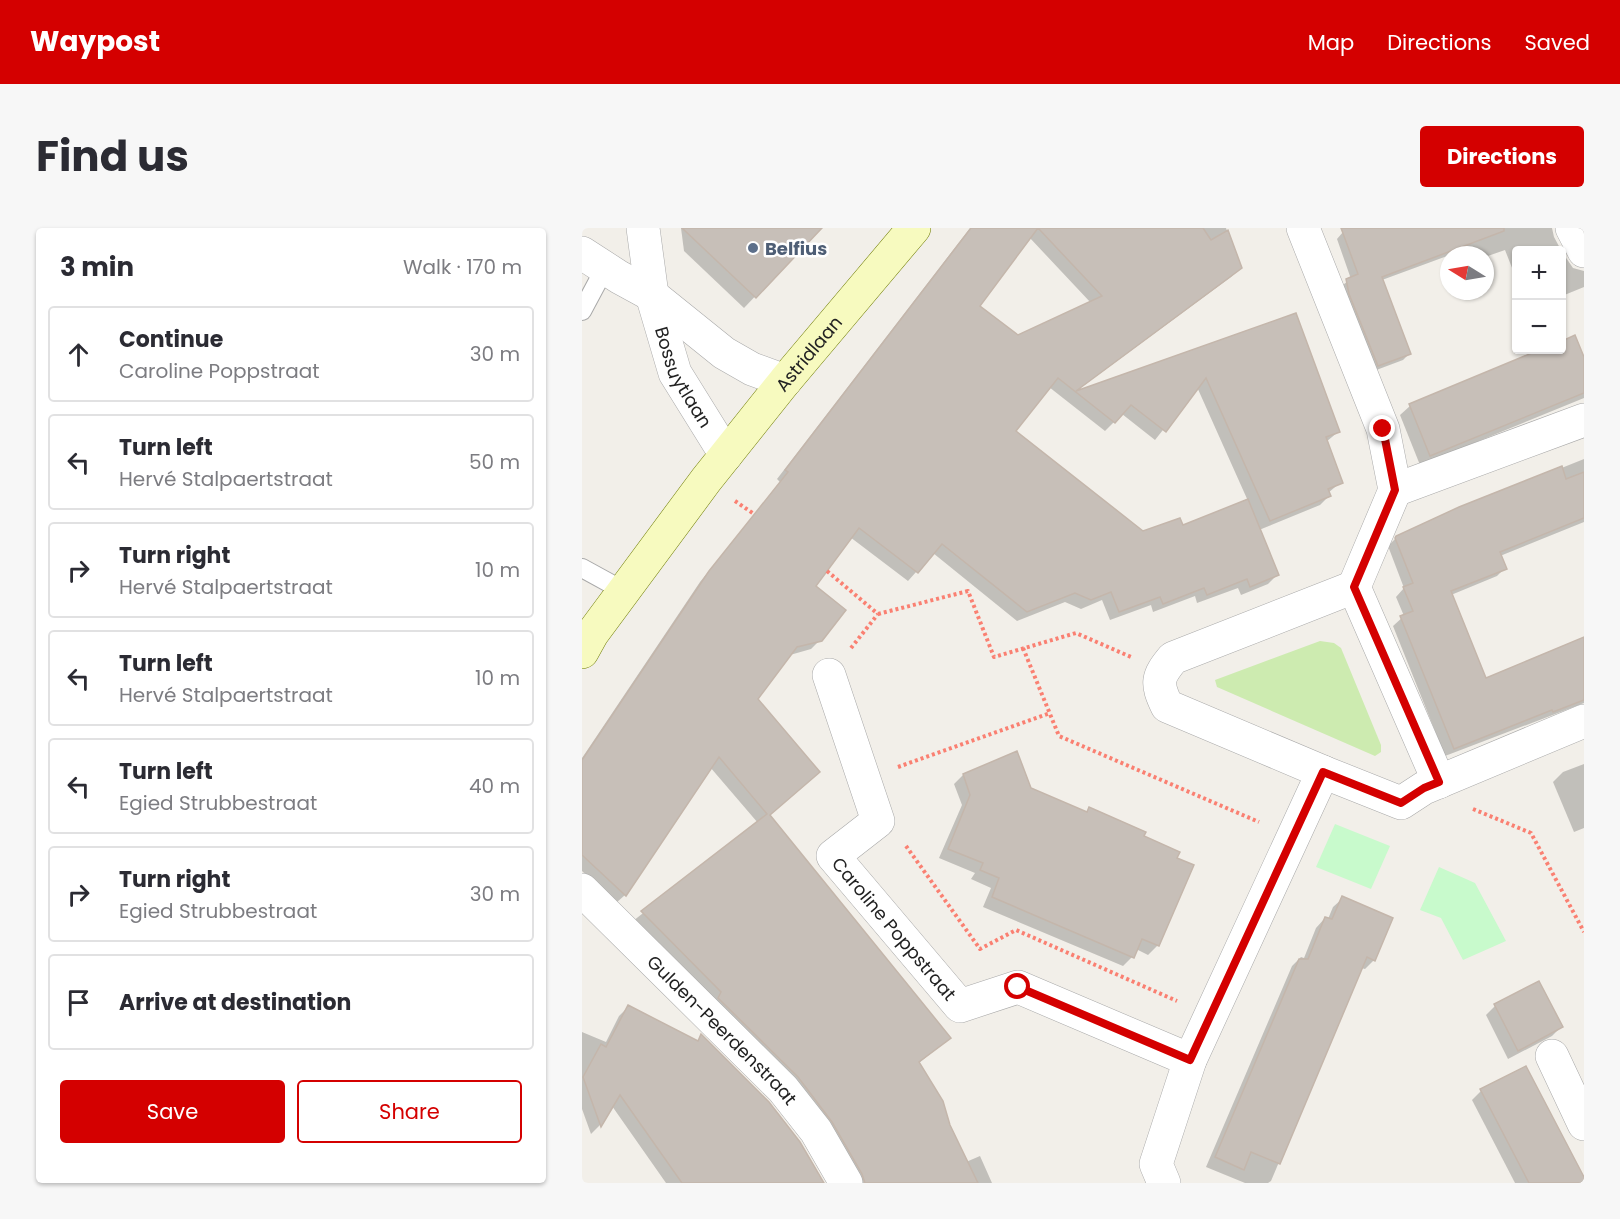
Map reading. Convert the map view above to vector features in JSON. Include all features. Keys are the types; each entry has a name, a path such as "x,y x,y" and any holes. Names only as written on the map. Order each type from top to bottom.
{"main road":[{"name":"Astridlaan","path":"582,652 592,634 706,480 785,381 914,228"}],"street":[{"name":"Bossuytlaan","path":"643,228 652,295 675,373 726,455"},
{"path":"1303,228 1383,429 1395,490 1354,587 1173,658 1162,671 1159,682 1160,692 1167,706 1401,803 1424,788 1584,721"},
{"path":"1572,228 1584,251"},
{"path":"594,261 652,295"},
{"name":"Bossuytlaan","path":"652,295 724,353 752,369 785,381"},
{"path":"1395,490 1584,420"},
{"path":"1354,587 1439,782"},
{"name":"Caroline Poppstraat","path":"830,675 878,821 833,856 960,1006 1018,987 1190,1060"},
{"path":"1164,1183 1156,1164 1190,1060 1323,772"},
{"name":"Gulden-Peerdenstraat","path":"582,890 783,1089 816,1131 846,1183"},
{"path":"1552,1056 1584,1124"}],"lane":[{"path":"582,311 594,261"},
{"path":"582,568 624,591"}],"path":[{"path":"827,570 878,614"},
{"path":"830,675 878,614 968,591 994,657 1076,633 1162,671"},
{"path":"1023,648 1059,736 1293,837"},
{"path":"864,780 1050,713"},
{"path":"1477,811 1531,833 1584,932"},
{"path":"905,844 980,949 1016,930 1210,1016"}],"green space":[{"path":"1320,641 1334,643 1341,648 1381,745 1381,752 1375,756 1217,687 1215,680"},
{"path":"1335,824 1390,846 1371,889 1316,867"},
{"path":"1439,867 1475,883 1506,941 1463,960 1441,918 1420,910"}],"building":[{"path":"682,228 822,228 756,298"},
{"path":"971,228 1038,228 1203,228 1211,240 1228,230 1242,268 1076,391 1296,313 1340,432 1326,437 1343,483 1328,489 1331,496 1270,521 1206,378 1166,432 1131,405 1115,423 1058,378 1016,431 1143,531 1180,518 1183,525 1248,499 1279,575 1250,587 1247,579 1207,595 1204,588 1163,604 1160,597 1119,612 1111,592 1091,600 1075,593 1027,612 942,544 918,573 859,528 816,586 846,610 822,641 797,647 758,699 820,772 770,815 951,1038 919,1062 943,1101 950,1125 978,1183 865,1183 832,1122 798,1077 718,998 721,992 641,911 767,814 719,757 626,896 582,855 582,760 709,571 788,472 785,470","holes":["1038,228 1102,296 1018,335 980,306"]},
{"path":"1341,228 1504,228 1504,231 1464,246 1440,246 1440,255 1382,277 1411,354 1378,366 1349,294 1346,279 1358,274"},
{"path":"1575,335 1584,357 1584,393 1430,456 1409,404 1529,354 1566,354 1566,339"},
{"path":"1562,466 1566,479 1584,472 1584,518 1500,552 1507,569 1451,591 1486,678 1584,637 1584,700 1553,712 1552,710 1454,749 1400,616 1413,611 1403,587 1413,583 1395,538 1459,507"},
{"path":"1017,751 1031,788 1087,812 1089,807 1146,832 1144,836 1180,852 1177,858 1194,865 1159,946 1142,939 1134,958 992,897 999,878 980,870 983,863 948,849 970,795 963,774"},
{"path":"1342,896 1393,918 1375,961 1367,957 1280,1164 1251,1152 1244,1170 1215,1157 1299,959 1308,959 1325,917 1332,919"},
{"path":"1539,981 1563,1027 1518,1051 1494,1004"},
{"path":"628,1005 698,1041 701,1034 769,1102 800,1142 824,1183 682,1183 620,1095 601,1127 583,1077 601,1044 606,1047"},
{"path":"1526,1066 1584,1177 1584,1183 1529,1183 1480,1089"}],"place":[{"name":"Belfius","path":"753,248"}],"route":[{"path":"1018,987 1190,1060 1323,772 1401,803 1424,788 1439,782 1354,587 1395,490 1383,429"}]}
